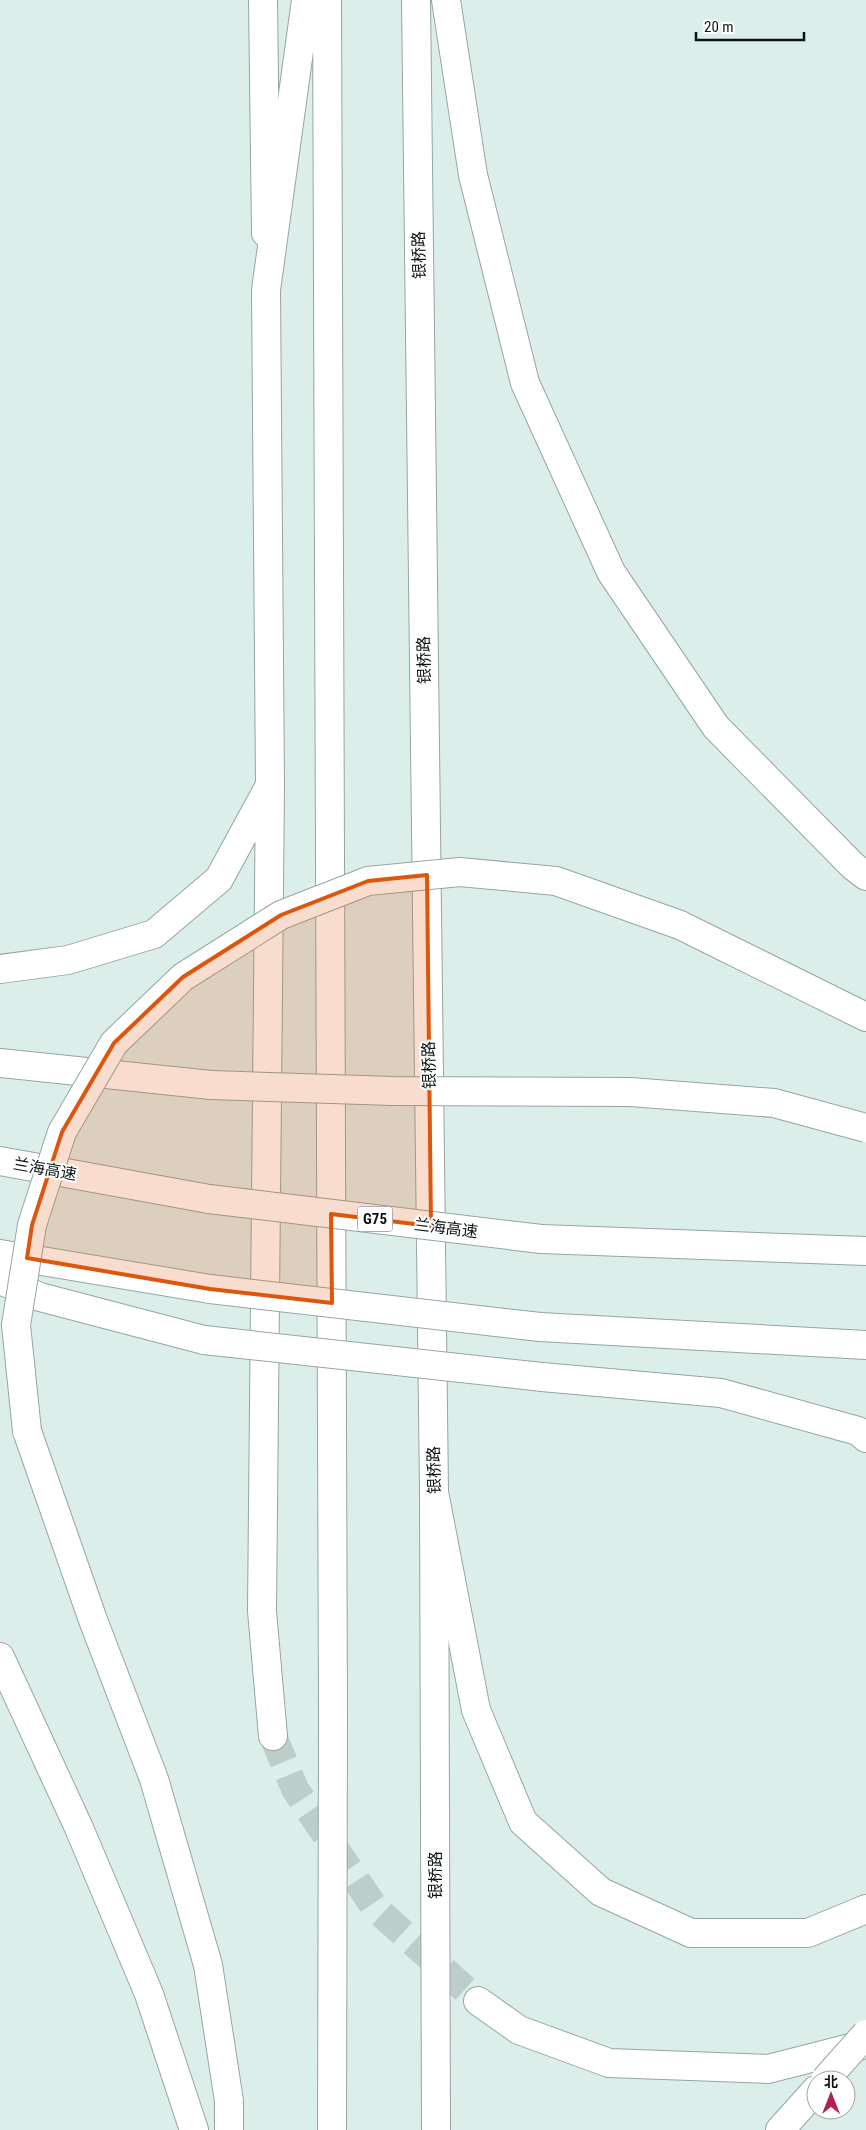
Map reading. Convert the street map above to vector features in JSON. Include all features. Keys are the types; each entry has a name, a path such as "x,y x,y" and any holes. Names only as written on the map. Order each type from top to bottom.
{"main road":[{"path":"263,0 270,785 262,1611 273,1736"},
{"path":"266,290 306,0"},
{"path":"327,0 333,1697 332,2130"},
{"name":"银桥路","path":"416,0 434,1492 436,2130"},
{"path":"446,0 473,175 525,383 611,572 716,727 853,866 866,876"},
{"path":"0,969 68,960 154,934 219,879 270,785"},
{"path":"228,2130 228,2101 208,1966 154,1779 93,1620 27,1431 16,1326 32,1225 62,1132 114,1043 183,977 281,915 368,881 460,872 556,881 680,925 866,1016"},
{"path":"0,1063 211,1084 393,1091 630,1092 774,1103 866,1128"},
{"name":"兰海高速","path":"0,1161 209,1199 541,1239 866,1251"},
{"path":"0,1254 210,1288 540,1327 866,1345"},
{"path":"0,1280 40,1297 204,1340 542,1377 721,1394 858,1431 866,1438"},
{"path":"434,1492 476,1710 523,1822 601,1892 692,1933 808,1933 866,1909"},
{"path":"0,1657 79,1828 149,1994 194,2130"},
{"path":"478,2001 519,2030 609,2063 768,2069 866,2044"},
{"path":"834,2070 866,2034"},
{"path":"780,2130 806,2101"}],"highlighted area":[{"path":"427,875 431,1226 331,1214 332,1303 210,1289 27,1258 32,1225 62,1132 114,1043 183,977 281,915 368,881"}],"tunnel":[{"path":"273,1736 295,1789 375,1908 478,2001"}]}
